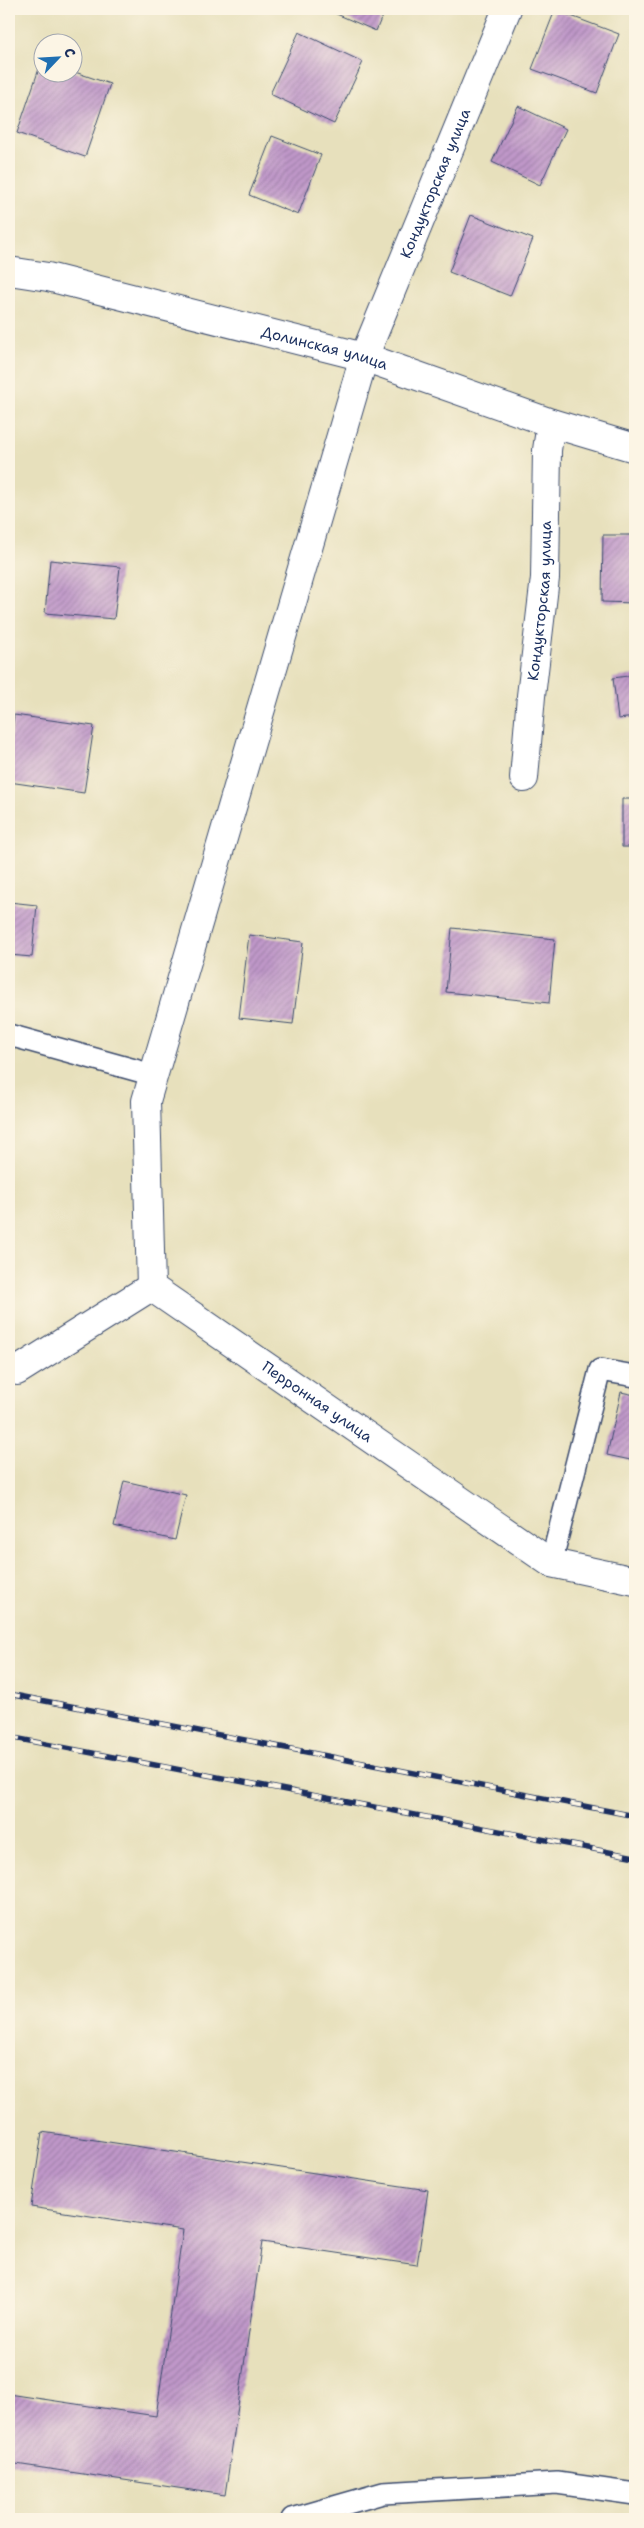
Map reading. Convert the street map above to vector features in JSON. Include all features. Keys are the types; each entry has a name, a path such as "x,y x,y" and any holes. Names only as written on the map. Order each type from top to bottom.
{"street":[{"name":"Кондукторская улица","path":"151,1287 146,1101 153,1075 364,357 507,9"},
{"name":"Долинская улица","path":"9,270 48,277 364,357 551,423 635,448"},
{"name":"Кондукторская улица","path":"524,778 531,696 545,578 547,450 551,423"},
{"path":"9,1369 17,1371 151,1287"},
{"name":"Перронная улица","path":"151,1287 551,1563 635,1581"}],"lane":[{"path":"9,1035 153,1075"},
{"path":"551,1563 600,1370 635,1376"},
{"path":"292,2519 383,2493 556,2482 635,2494"}],"building":[{"path":"325,9 385,9 376,31"},
{"path":"555,10 619,34 597,93 532,69"},
{"path":"299,32 363,62 334,124 270,94"},
{"path":"82,74 110,84 85,157 17,133 34,82 82,82"},
{"path":"518,106 566,129 540,185 492,162"},
{"path":"272,136 321,155 298,215 249,195"},
{"path":"471,215 533,239 510,296 449,272"},
{"path":"603,535 635,535 635,603 602,602"},
{"path":"50,560 120,567 114,619 45,613"},
{"path":"635,675 635,717 618,719 613,678"},
{"path":"14,715 94,726 84,793 9,782 9,751"},
{"path":"622,799 635,799 635,847 622,847"},
{"path":"9,902 37,905 32,957 9,955"},
{"path":"452,928 555,939 549,1003 446,992"},
{"path":"249,935 303,942 293,1024 239,1018"},
{"path":"634,1010 635,1033 632,1033"},
{"path":"621,1392 635,1395 635,1461 607,1455"},
{"path":"124,1481 186,1495 175,1540 114,1526"},
{"path":"42,2132 428,2190 417,2265 262,2242 225,2495 9,2463 9,2394 156,2416 183,2230 31,2207"}],"railway":[{"path":"9,1694 635,1816"},
{"path":"9,1737 635,1857"}]}
